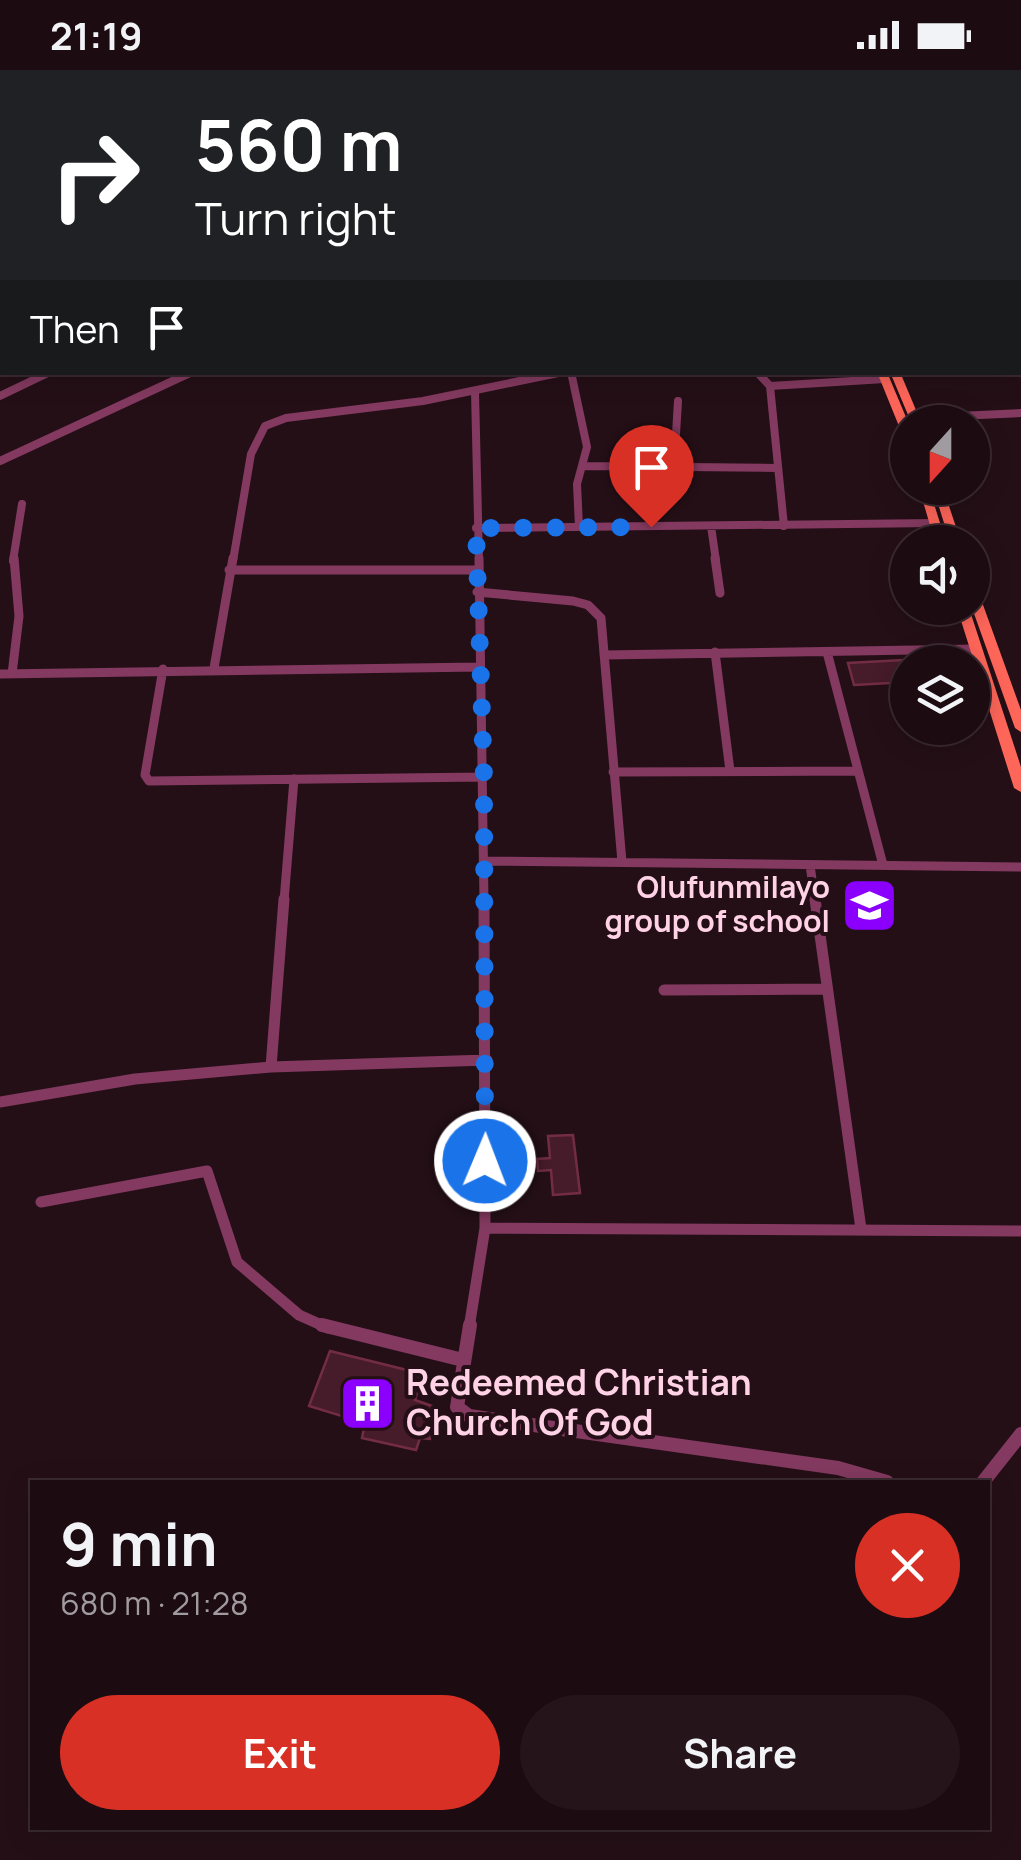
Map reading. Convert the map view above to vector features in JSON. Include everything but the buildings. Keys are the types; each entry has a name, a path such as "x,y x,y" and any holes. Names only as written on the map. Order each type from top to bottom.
{"main road":[{"path":"887,375 898,405"},
{"path":"888,375 906,405"},
{"path":"929,505 935,524"},
{"path":"944,505 950,525"},
{"path":"930,508 945,509"},
{"path":"984,625 1021,728"},
{"path":"990,673 1001,673"},
{"path":"990,692 1021,788"}],"street":[{"path":"28,375 34,379"},
{"path":"0,396 43,375"},
{"path":"0,461 186,375"},
{"path":"214,668 251,454 265,426 286,418 475,392 550,375"},
{"path":"573,375 587,446 578,484 579,527"},
{"path":"760,375 770,386 784,526"},
{"path":"770,386 877,375"},
{"path":"475,392 485,861 484,1228 457,1407 469,1416 838,1468 881,1480"},
{"path":"674,467 678,401"},
{"path":"990,414 1021,412"},
{"path":"583,466 776,468"},
{"path":"12,674 19,616 12,569 22,504"},
{"path":"476,528 935,524"},
{"path":"711,526 720,593"},
{"path":"229,570 477,570"},
{"path":"477,592 588,605 601,618 622,862"},
{"path":"604,655 890,651"},
{"path":"715,652 730,771"},
{"path":"826,652 883,865"},
{"path":"0,674 214,668 479,668"},
{"path":"163,669 145,775 149,781 484,777"},
{"path":"614,772 855,771"},
{"path":"271,1066 294,779"},
{"path":"485,861 1021,867"},
{"path":"810,865 860,1229"},
{"path":"664,990 828,989"},
{"path":"0,1102 135,1079 271,1066 486,1060"},
{"path":"40,1202 206,1171 237,1262 248,1276 299,1315 340,1334 464,1360"},
{"path":"484,1228 1021,1231"},
{"path":"985,1480 1021,1434"}],"place":[{"name":"Olufunmilayo group of school","path":"869,905"},
{"name":"Redeemed Christian Church Of God","path":"367,1403"}],"route":[{"path":"485,1161 484,777 476,528 651,527"}]}
